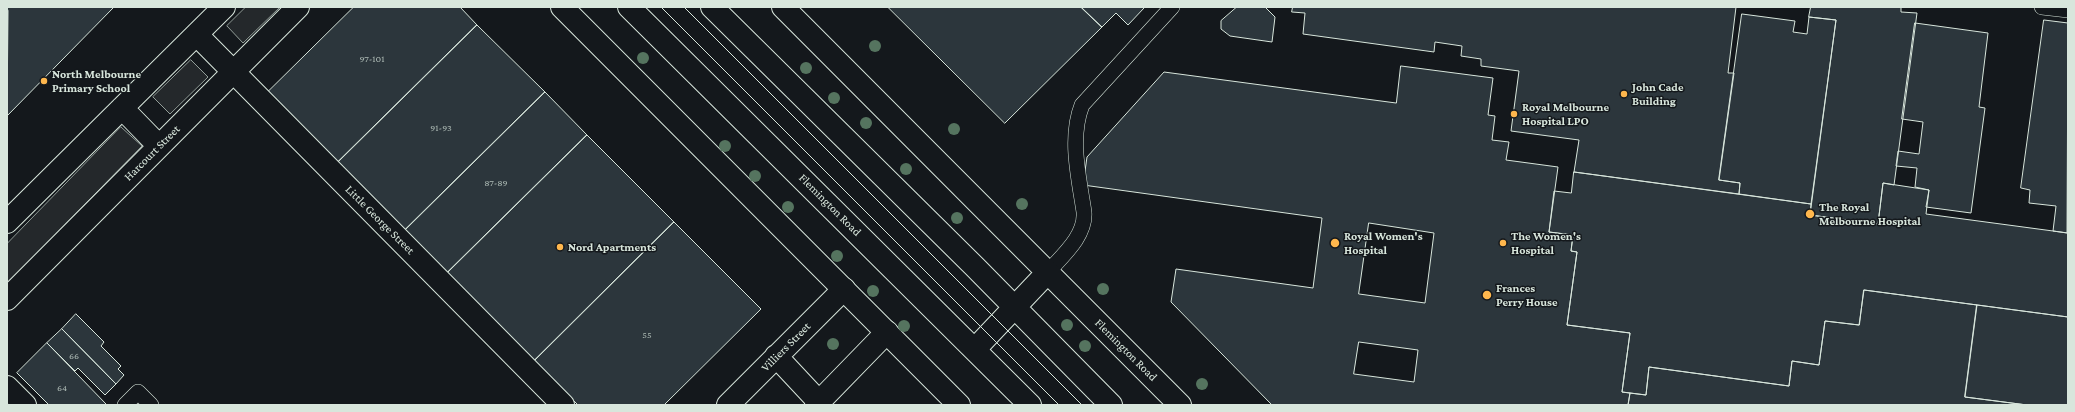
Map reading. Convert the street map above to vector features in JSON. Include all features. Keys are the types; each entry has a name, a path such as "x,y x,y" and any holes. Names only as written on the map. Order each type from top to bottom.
{"main road":[{"path":"7,222 224,7"},
{"name":"Harcourt Street","path":"7,299 298,7"},
{"path":"562,7 959,405"},
{"name":"Flemington Road","path":"629,7 1030,405"},
{"path":"712,7 1111,405"},
{"name":"Flemington Road","path":"783,7 1180,405"},
{"name":"Little George Street","path":"197,35 563,405"},
{"path":"122,108 160,146"},
{"path":"974,349 1047,273"},
{"name":"Villiers Street","path":"728,405 844,289"},
{"path":"776,356 818,404 887,332"},
{"path":"7,387 25,405"}],"lane":[{"path":"1047,273 1070,246 1084,224 1084,212 1075,136 1077,118 1082,105 1172,7"},
{"path":"2042,7 2068,10"},
{"path":"125,405 138,392 151,405"}],"shaded area":[{"path":"246,7 280,7 243,43 227,26"},
{"path":"191,60 208,77 170,114 153,97"},
{"path":"121,127 142,146 7,284 7,244"}],"building":[{"path":"7,7 114,7 7,116 8,11"},
{"path":"354,7 460,7 477,25 337,163 267,93"},
{"path":"888,7 1081,7 1102,27 1005,123"},
{"path":"1081,7 1144,8 1128,25 1116,13 1102,27"},
{"path":"1237,7 1265,7 1275,17 1272,42 1230,36 1221,29 1221,21"},
{"name":"John Cade Building","path":"1293,7 1736,7 1728,73 1734,73 1719,180 1740,183 1739,194 1574,172 1579,140 1511,131 1519,71 1481,66 1481,59 1461,56 1462,46 1435,42 1434,52 1303,34 1305,13 1292,12"},
{"path":"1811,7 1901,7 1901,12 1917,13 1894,185 1883,183 1878,224 1810,215 1836,20 1809,17"},
{"path":"1742,14 1795,21 1793,32 1807,34 1809,17 1836,20 1811,204 1739,194 1740,183 1719,180"},
{"path":"2044,20 2068,23 2067,233 2053,231 2056,206 2029,203 2030,190 2021,188"},
{"path":"1915,23 1988,33 1979,107 1985,108 1971,213 1926,207 1929,190 1915,187 1917,168 1896,166 1898,151 1919,154 1923,122 1902,119"},
{"path":"477,25 545,92 404,231 337,163"},
{"name":"Royal Women's Hospital","path":"1401,66 1493,78 1488,115 1495,116 1492,140 1509,142 1506,160 1558,167 1549,232 1573,235 1571,251 1577,252 1567,325 1630,333 1622,392 1630,393 1628,405 1272,405 1171,302 1176,269 1313,288 1322,218 1083,185 1087,157 1164,72 1396,103","holes":["1369,223 1434,233 1425,303 1359,294","1359,342 1418,350 1414,382 1354,374"]},
{"path":"545,92 587,135 447,273 404,231"},
{"name":"Nord Apartments","path":"587,135 674,222 534,361 447,273"},
{"path":"1574,172 1811,204 1810,215 1878,224 1883,183 1929,190 1926,214 2068,233 2068,317 1864,290 1859,325 1825,321 1819,365 1792,361 1789,386 1649,367 1646,395 1622,392 1630,333 1567,325 1577,252 1571,251 1573,235 1549,232 1554,191 1571,193"},
{"path":"674,222 761,309 664,405 578,405 534,361"},
{"path":"1864,290 1977,305 1965,397 2027,405 1628,405 1630,393 1646,395 1649,367 1789,386 1792,361 1819,365 1825,321 1859,325"},
{"path":"1977,305 2068,317 2068,405 2027,405 1965,397"},
{"path":"76,314 104,342 101,346 121,366 118,369 124,375 116,384 62,329"},
{"path":"62,329 116,384 105,395 78,368 75,371 47,343"},
{"path":"47,343 106,404 105,405 49,405 17,373"}],"tram line":[{"path":"661,7 1059,405"},
{"path":"684,7 1082,405"}],"place":[{"name":"North Melbourne Primary School","path":"44,81"},
{"name":"John Cade Building","path":"1624,94"},
{"name":"Royal Melbourne Hospital LPO","path":"1514,114"},
{"name":"The Royal Melbourne Hospital","path":"1810,214"},
{"name":"Royal Women's Hospital","path":"1335,243"},
{"name":"The Women's Hospital","path":"1503,243"},
{"name":"Nord Apartments","path":"560,247"},
{"name":"Frances Perry House","path":"1487,295"}]}
